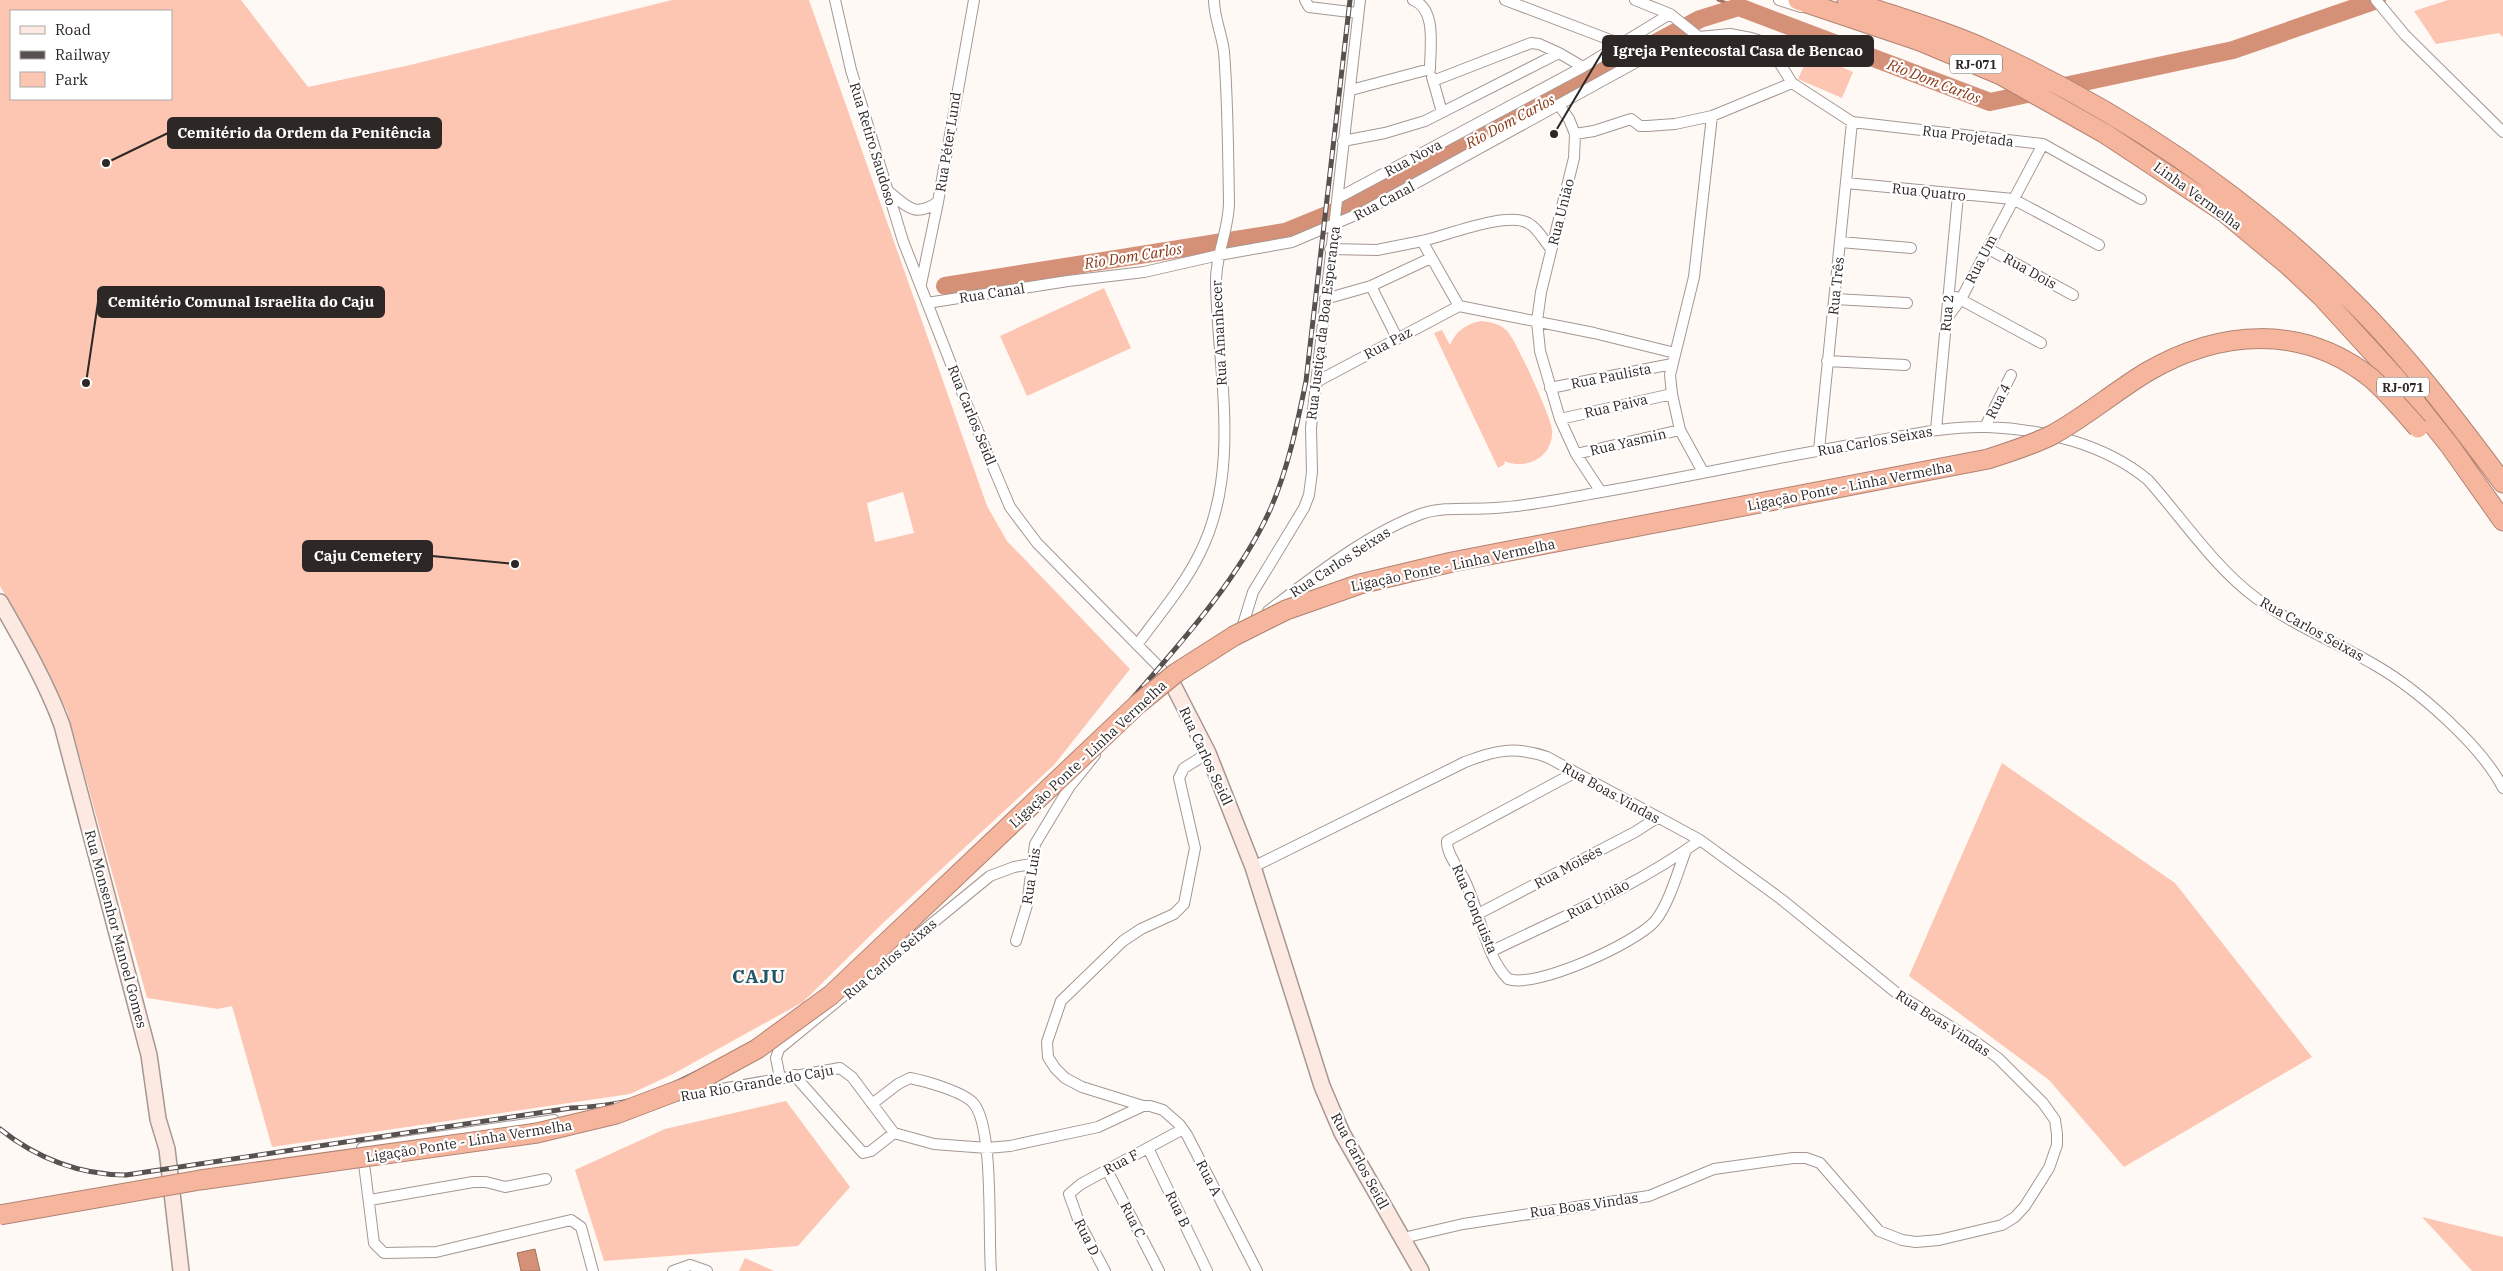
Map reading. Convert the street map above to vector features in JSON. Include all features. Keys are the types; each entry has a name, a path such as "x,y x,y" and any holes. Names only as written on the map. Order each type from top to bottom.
{"highway":[{"name":"Linha Vermelha","path":"1798,0 1920,41 2001,75 2049,100 2142,156 2224,212 2289,266 2321,296 2396,378 2450,446 2503,523"},
{"name":"Linha Vermelha","path":"1847,0 1984,48 2059,85 2152,139 2234,198 2310,261 2352,301 2417,371 2503,483"},
{"name":"Ligação Ponte - Linha Vermelha","path":"0,1215 200,1180 543,1132 616,1114 687,1087 766,1044 831,995 1138,704 1209,651 1251,627 1286,610 1341,589 1452,562 1988,459 2053,434 2137,378 2169,361 2202,348 2246,338 2290,341 2313,347 2340,358 2380,387 2503,523"}],"street":[{"name":"Rua Retiro Saudoso","path":"835,0 851,70 887,190 903,241 921,284"},
{"name":"Rua Péter Lund","path":"921,284 938,202 974,0"},
{"name":"Rua Amanhecer","path":"1137,645 1199,555 1217,507 1225,460 1216,285 1229,204 1224,50 1214,12 1214,0"},
{"path":"1306,0 1309,7 1358,13"},
{"name":"Rua Justiça da Boa Esperança","path":"1241,631 1253,592 1304,508 1309,495 1312,472 1311,428 1318,381 1330,249 1336,222 1343,141 1351,90 1360,0"},
{"path":"1507,0 1621,44"},
{"path":"1635,0 1674,17 1696,35"},
{"path":"1780,0 1930,53 1998,82"},
{"path":"2376,0 2406,35 2503,132"},
{"path":"1417,2 1428,13 1430,69 1442,112"},
{"name":"Rua Nova","path":"1338,202 1583,67 1621,44 1674,17"},
{"name":"Rua Canal","path":"927,303 1153,270 1220,251 1292,242 1336,222 1560,105 1640,60 1696,35 1730,34 1758,40 1774,54 1792,83"},
{"path":"1433,82 1531,43 1538,44 1583,67"},
{"path":"1343,141 1406,128 1532,69 1559,54"},
{"path":"1351,90 1430,69"},
{"path":"1575,134 1594,132 1631,118 1640,126 1647,126 1675,124 1712,116 1792,83"},
{"name":"Rua Projetada","path":"1792,83 1852,122 2043,144 2141,199"},
{"name":"Rua União","path":"1560,105 1569,119 1575,134 1574,158 1541,292 1537,321 1540,351 1560,419 1576,454 1601,492"},
{"path":"1703,472 1680,430 1672,394 1672,364 1694,277 1712,116"},
{"name":"Rua Três","path":"1819,450 1826,361 1835,299 1852,122"},
{"name":"Rua Um","path":"1947,318 1961,299 2012,199 2043,144"},
{"name":"Rua Quatro","path":"1846,183 2012,199"},
{"path":"887,190 907,206 918,211 923,211 938,202"},
{"name":"Rua 2","path":"1936,430 1958,195"},
{"path":"2012,199 2099,245"},
{"path":"1330,249 1377,250 1422,241 1493,222 1520,220 1533,227 1551,249"},
{"path":"1422,241 1459,306 1537,321 1675,353"},
{"path":"1840,242 1911,248"},
{"name":"Rua Dois","path":"1987,248 2073,295"},
{"path":"1325,299 1371,286 1431,258"},
{"name":"Rua Carlos Seidl","path":"921,284 1010,507 1037,544 1169,677 1208,753 1254,866 1322,1086 1342,1133 1421,1271"},
{"path":"1371,286 1398,338"},
{"path":"1949,294 2041,342"},
{"path":"1835,299 1907,303"},
{"name":"Rua Paz","path":"1318,381 1459,306"},
{"path":"1826,361 1905,365"},
{"name":"Rua Paulista","path":"1550,388 1672,364"},
{"name":"Rua 4","path":"1984,427 2011,375"},
{"name":"Rua Paiva","path":"1560,419 1672,394"},
{"name":"Rua Carlos Seixas","path":"1169,677 1210,655 1317,575 1377,536 1422,514 1437,510 1496,508 1601,492 1819,450 1936,430 1984,427 2025,431 2070,440 2102,451 2136,469 2240,586 2296,623 2377,666 2408,688 2466,738 2487,763 2503,788"},
{"name":"Rua Yasmin","path":"1576,454 1680,430"},
{"name":"Rua Monsenhor Manoel Gomes","path":"0,602 40,676 62,726 150,1055 158,1119 168,1149 181,1271"},
{"name":"Rua Luis","path":"1016,941 1027,905 1031,864 1039,836 1070,786 1113,735 1169,677"},
{"name":"Rua Boas Vindas","path":"1254,866 1428,779 1487,753 1527,750 1547,757 1700,840 1781,899 1899,995 1951,1025 1998,1058 2043,1103 2055,1120 2057,1145 2050,1168 2025,1206 2002,1225 1939,1240 1916,1242 1902,1240 1879,1231 1820,1163 1806,1158 1793,1158 1714,1169 1649,1196 1463,1224 1403,1238"},
{"name":"Rua A","path":"1208,753 1184,768 1179,778 1195,848 1184,904 1174,914 1123,941 1066,996 1057,1008 1047,1042 1048,1057 1065,1078 1082,1087 1143,1106 1164,1110 1183,1129 1257,1271"},
{"name":"Rua Conquista","path":"1574,773 1449,840 1447,843 1466,883 1492,951 1506,977 1513,980 1561,971 1591,959 1647,930 1663,906 1686,850"},
{"name":"Rua Moisés","path":"1478,914 1627,836 1657,818"},
{"name":"Rua União","path":"1492,951 1584,907 1686,850 1700,840"},
{"name":"Rua Carlos Seixas","path":"780,1078 776,1058 779,1049 990,876 1014,867 1031,864"},
{"name":"Rua Rio Grande do Caju","path":"662,1100 840,1068 848,1073 894,1133"},
{"path":"794,1075 863,1153 871,1151 894,1133 934,1144 988,1148 1010,1146 1098,1127 1143,1106"},
{"path":"872,1104 904,1080 910,1078 938,1086 969,1099 974,1104 981,1117 988,1148 991,1271"},
{"path":"590,1114 362,1148 374,1243 384,1253 436,1252 568,1220 575,1220 581,1227 593,1271"},
{"name":"Rua F","path":"1071,1202 1071,1191 1183,1129"},
{"name":"Rua B","path":"1148,1148 1207,1271"},
{"name":"Rua C","path":"1107,1170 1159,1271"},
{"path":"370,1200 473,1182 486,1182 505,1187 546,1180"},
{"name":"Rua D","path":"1071,1202 1079,1222 1105,1271"},
{"path":"677,1269 696,1266 707,1271"}],"green space":[{"path":"0,0 241,0 308,87 410,65 672,0 809,0 987,506 1007,541 1130,669 1054,765 883,923 803,1002 673,1074 630,1094 272,1147 232,1006 218,1009 147,998 67,711 0,586","holes":["903,492 914,533 875,542 867,503"]},
{"path":"2448,0 2503,0 2503,37 2499,33 2436,44 2414,11"},
{"path":"1810,53 1853,72 1842,98 1798,79"},
{"path":"1104,288 1131,348 1027,396 1000,336"},
{"path":"1481,321 1496,324 1508,332 1533,380 1546,411 1552,430 1549,447 1544,454 1530,462 1513,464 1504,461 1505,464 1498,468 1434,333 1442,330 1450,345 1462,329"},
{"path":"2002,763 2175,883 2312,1057 2124,1167 2049,1080 1909,976"},
{"path":"786,1101 850,1187 798,1246 604,1261 575,1170 665,1129"},
{"path":"2422,1217 2503,1237 2503,1271 2472,1271"},
{"path":"745,1258 774,1271 739,1271"}],"shaded area":[{"path":"535,1249 540,1271 521,1271 517,1253"}],"waterway":[{"path":"1718,0 1739,7"},
{"name":"Rio Dom Carlos","path":"945,286 1285,232 1361,201 1700,19 1739,7 1990,102 2233,50 2377,0"}],"railway":[{"path":"0,1129 28,1148 59,1163 92,1172 126,1175 571,1108 612,1104 653,1094 768,1040 787,1028 826,997 895,931 1008,836 1037,807 1079,761 1202,617 1256,538 1270,510 1282,479 1306,381 1350,0"}],"place":[{"name":"Igreja Pentecostal Casa de Bencao","path":"1554,134"},
{"name":"Cemitério da Ordem da Penitência","path":"106,163"},
{"name":"Cemitério Comunal Israelita do Caju","path":"86,383"},
{"name":"Caju Cemetery","path":"515,564"}],"district":[{"name":"CAJU","path":"759,976"}]}
